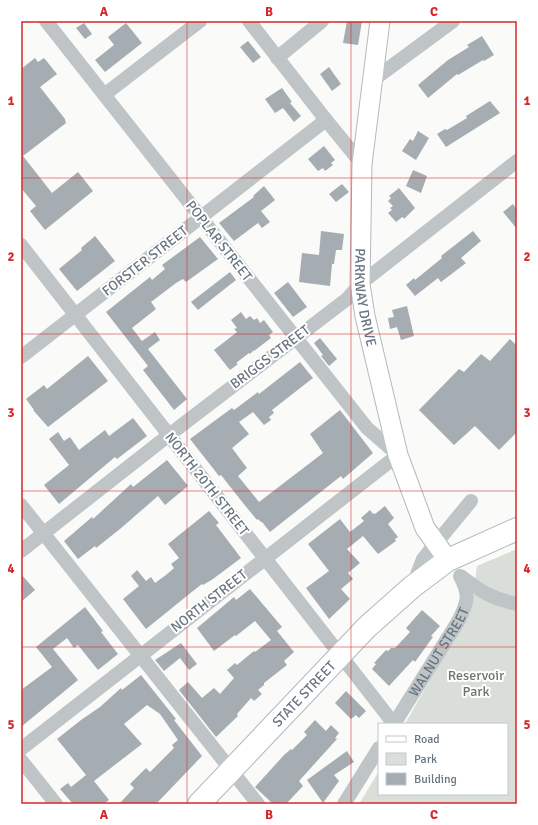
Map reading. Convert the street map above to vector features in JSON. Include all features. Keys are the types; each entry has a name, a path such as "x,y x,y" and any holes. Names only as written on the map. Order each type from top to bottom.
{"main road":[{"path":"448,560 510,532"},
{"name":"STATE STREET","path":"199,804 341,656 367,626 412,587 448,560"}],"street":[{"name":"POPLAR STREET","path":"46,21 367,428 398,455"},
{"path":"104,95 200,21"},
{"path":"249,21 362,164"},
{"path":"277,58 322,21"},
{"name":"PARKWAY DRIVE","path":"380,21 362,164 360,284 365,316 398,455 425,528 448,560"},
{"path":"373,80 453,21"},
{"name":"FORSTER STREET","path":"21,357 326,120"},
{"name":"BRIGGS STREET","path":"21,551 169,435 347,299 360,284 517,161"},
{"name":"NORTH 20TH STREET","path":"21,245 393,723"},
{"name":"NORTH STREET","path":"21,749 398,455"},
{"name":"STATE STREET","path":"448,560 471,501"},
{"path":"21,505 258,804"},
{"path":"448,560 486,594 517,604"},
{"name":"WALNUT STREET","path":"395,723 459,620 467,603 466,587 448,560"},
{"path":"344,804 378,750"},
{"path":"21,760 56,804"}],"green space":[{"name":"Reservoir Park","path":"517,549 517,804 359,804 378,773 378,795 508,795 508,723 406,723 472,605 477,566"}],"building":[{"path":"347,21 362,21 358,45 343,43"},
{"path":"84,23 92,34 85,39 76,28"},
{"path":"126,23 142,43 105,72 95,60 114,45 108,37"},
{"path":"482,36 494,55 458,75 457,74 428,98 418,85 448,60 469,47 467,45"},
{"path":"248,41 261,57 253,63 240,47"},
{"path":"35,58 38,62 44,58 57,74 40,87 65,119 66,123 23,156 52,193 78,172 93,191 45,230 30,211 36,206 21,188 21,69"},
{"path":"329,67 341,84 332,91 320,74"},
{"path":"282,88 292,102 290,103 301,116 294,122 283,108 275,113 265,99"},
{"path":"490,101 500,113 446,147 437,134 467,118 466,116"},
{"path":"418,131 429,138 416,160 402,151 410,139 413,141"},
{"path":"324,146 335,160 331,163 333,165 325,171 323,168 318,171 308,159"},
{"path":"413,170 427,176 421,193 406,186"},
{"path":"342,184 349,192 336,202 329,194"},
{"path":"264,186 275,200 261,211 270,222 262,228 258,223 234,241 219,223 254,197 253,196"},
{"path":"399,188 415,208 404,219 403,217 396,222 388,213 392,210 390,208 393,206 388,201 391,198 389,196"},
{"path":"513,204 517,210 517,229 503,212"},
{"path":"321,231 344,234 342,250 336,250 334,264 332,264 330,286 299,282 302,253 319,255"},
{"path":"473,231 481,241 461,258 466,263 441,282 438,278 415,296 406,285 414,278 415,280 442,258 441,256"},
{"path":"95,236 115,261 77,291 59,269 82,250 81,248"},
{"path":"200,237 218,259 186,282 183,279 176,283 151,302 156,309 132,328 142,341 155,332 160,340 148,349 187,399 174,410 143,370 148,366 106,312 150,277 152,280 165,269 162,265"},
{"path":"230,272 236,280 198,310 191,302"},
{"path":"288,282 307,307 293,317 274,293"},
{"path":"407,306 414,336 401,340 397,327 390,329 388,318 394,317 392,310"},
{"path":"241,312 246,319 250,316 254,320 257,318 260,323 264,320 273,332 269,335 271,338 236,363 238,364 230,370 214,350 237,332 234,329 237,328 231,320"},
{"path":"320,338 337,359 329,366 321,356 323,355 314,343"},
{"path":"510,339 517,346 517,432 499,450 475,426 454,445 419,410 459,369 464,372 481,354 490,361"},
{"path":"88,356 108,381 48,427 33,410 26,399 44,385 47,389"},
{"path":"300,362 313,378 272,410 274,413 269,417 271,420 264,425 253,412 239,422 249,434 232,448 247,468 238,476 259,502 323,453 310,434 340,410 373,453 343,479 341,476 270,532 262,522 258,519 257,520 221,475 219,476 190,439 232,408 234,410 258,392 259,394"},
{"path":"133,418 147,436 117,459 115,457 59,504 44,485 69,465 49,439 58,432 64,441 70,437 79,450 105,430 109,436"},
{"path":"167,460 188,486 165,505 158,496 96,548 95,546 78,559 64,541 92,517 93,519 131,484 133,487"},
{"path":"385,506 394,518 388,524 398,537 395,539 396,541 378,554 363,536 347,549 360,563 348,573 353,579 341,589 350,599 329,619 306,588 329,571 308,544 340,519 350,532 364,521 361,518 370,510 373,514 375,514"},
{"path":"209,511 219,523 216,525 241,558 213,579 203,585 202,584 146,629 123,599 139,586 131,576 137,570 146,581 151,577 155,583 166,575 174,568 171,564 179,558 168,544"},
{"path":"21,574 35,590 21,602"},
{"path":"250,589 282,627 277,631 294,652 284,661 287,665 264,683 264,685 258,690 262,694 254,701 251,698 237,714 238,716 216,737 179,690 188,682 202,698 214,688 220,694 234,678 227,670 235,663 237,665 254,651 255,652 271,640 255,621 214,651 197,628 234,597 236,600"},
{"path":"85,607 103,631 101,632 118,654 98,670 78,645 74,648 67,638 53,649 78,680 21,727 21,690 52,667 36,647"},
{"path":"422,610 440,626 431,636 433,637 415,662 413,660 389,686 372,669 376,664 374,663 386,650 388,651 391,648 395,648 410,632 406,628"},
{"path":"181,643 197,664 189,670 180,658 164,671 155,660"},
{"path":"141,675 176,719 174,720 202,756 156,804 119,804 134,788 130,784 146,768 150,772 174,748 172,745 178,740 160,714 147,705 124,724 142,744 94,781 109,800 104,804 73,804 60,789 68,783 71,787 86,775 57,739 100,707 121,688 122,690"},
{"path":"346,691 366,711 359,718 356,715 351,719 335,703"},
{"path":"315,720 326,731 331,725 339,733 335,738 337,739 299,781 303,786 286,804 273,804 255,787 284,755 291,749 292,750 307,735 304,732"},
{"path":"347,751 354,762 334,775 339,781 323,803 307,780"}]}
